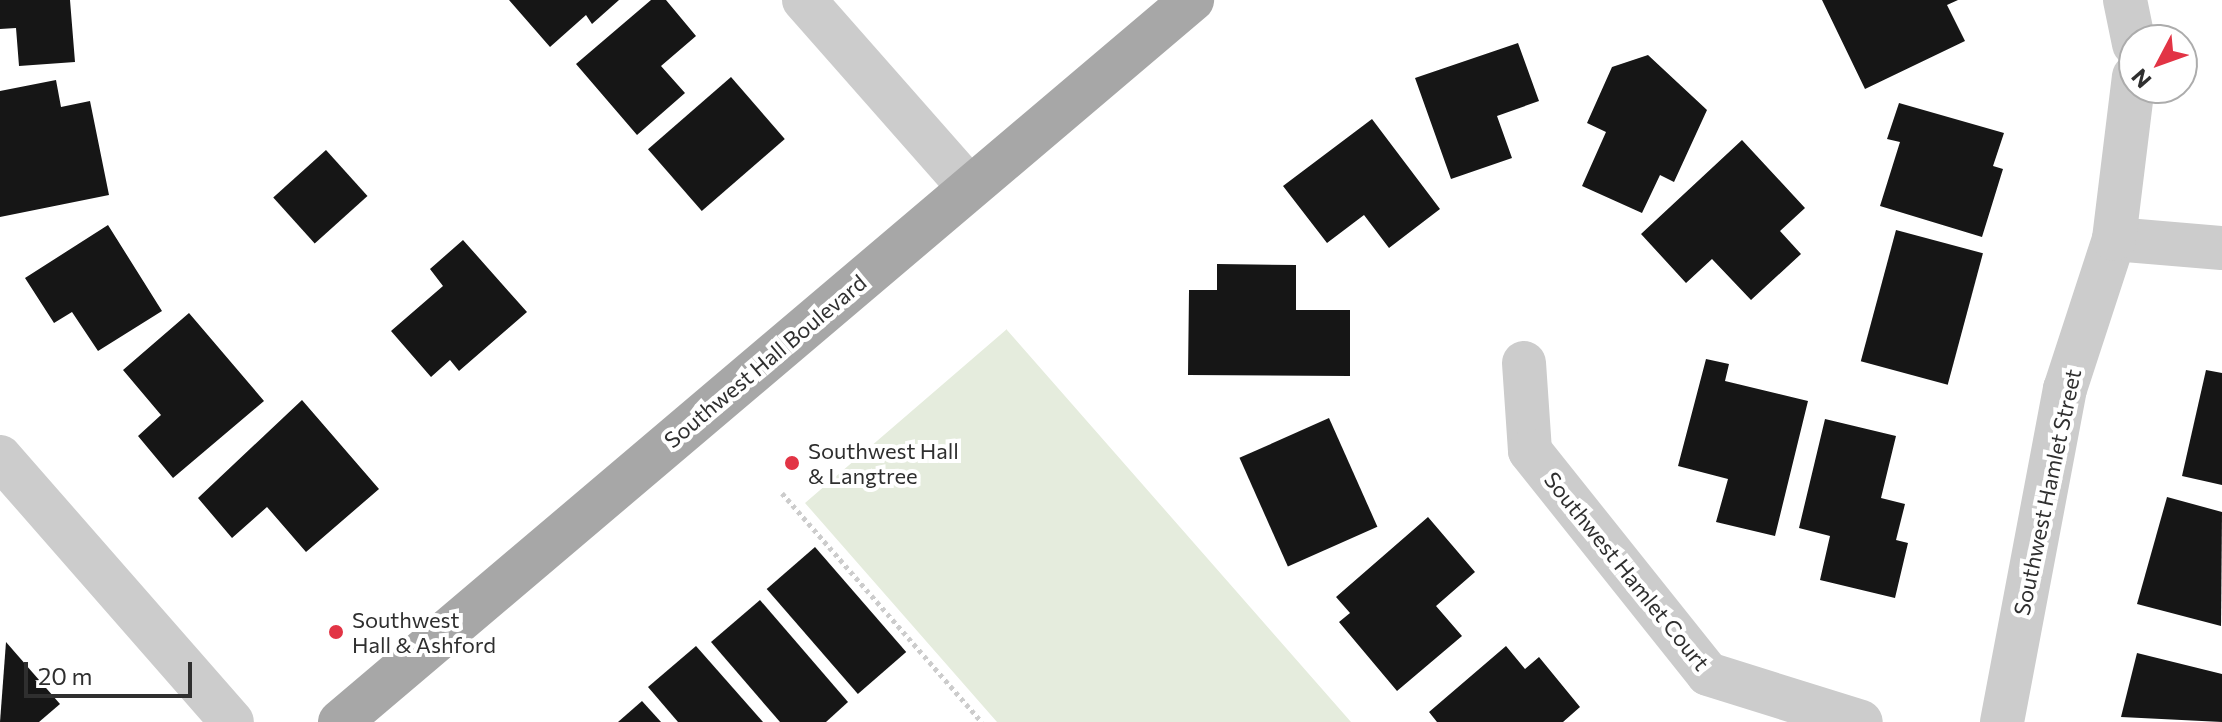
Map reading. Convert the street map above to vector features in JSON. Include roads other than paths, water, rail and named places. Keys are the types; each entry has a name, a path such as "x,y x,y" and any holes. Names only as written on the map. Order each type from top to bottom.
{"main road":[{"name":"Southwest Hall Boulevard","path":"340,722 1192,0"}],"street":[{"path":"804,0 969,187"},
{"path":"2125,0 2130,24"},
{"name":"Southwest Hamlet Street","path":"2002,722 2065,389 2114,239 2131,104"},
{"path":"2114,239 2222,248"},
{"name":"Southwest Hamlet Court","path":"1524,363 1530,451 1708,674 1861,722"},
{"path":"0,457 232,722"}],"place":[{"name":"Southwest Hall & Langtree","path":"792,463"},
{"name":"Southwest Hall & Ashford","path":"336,632"}]}
